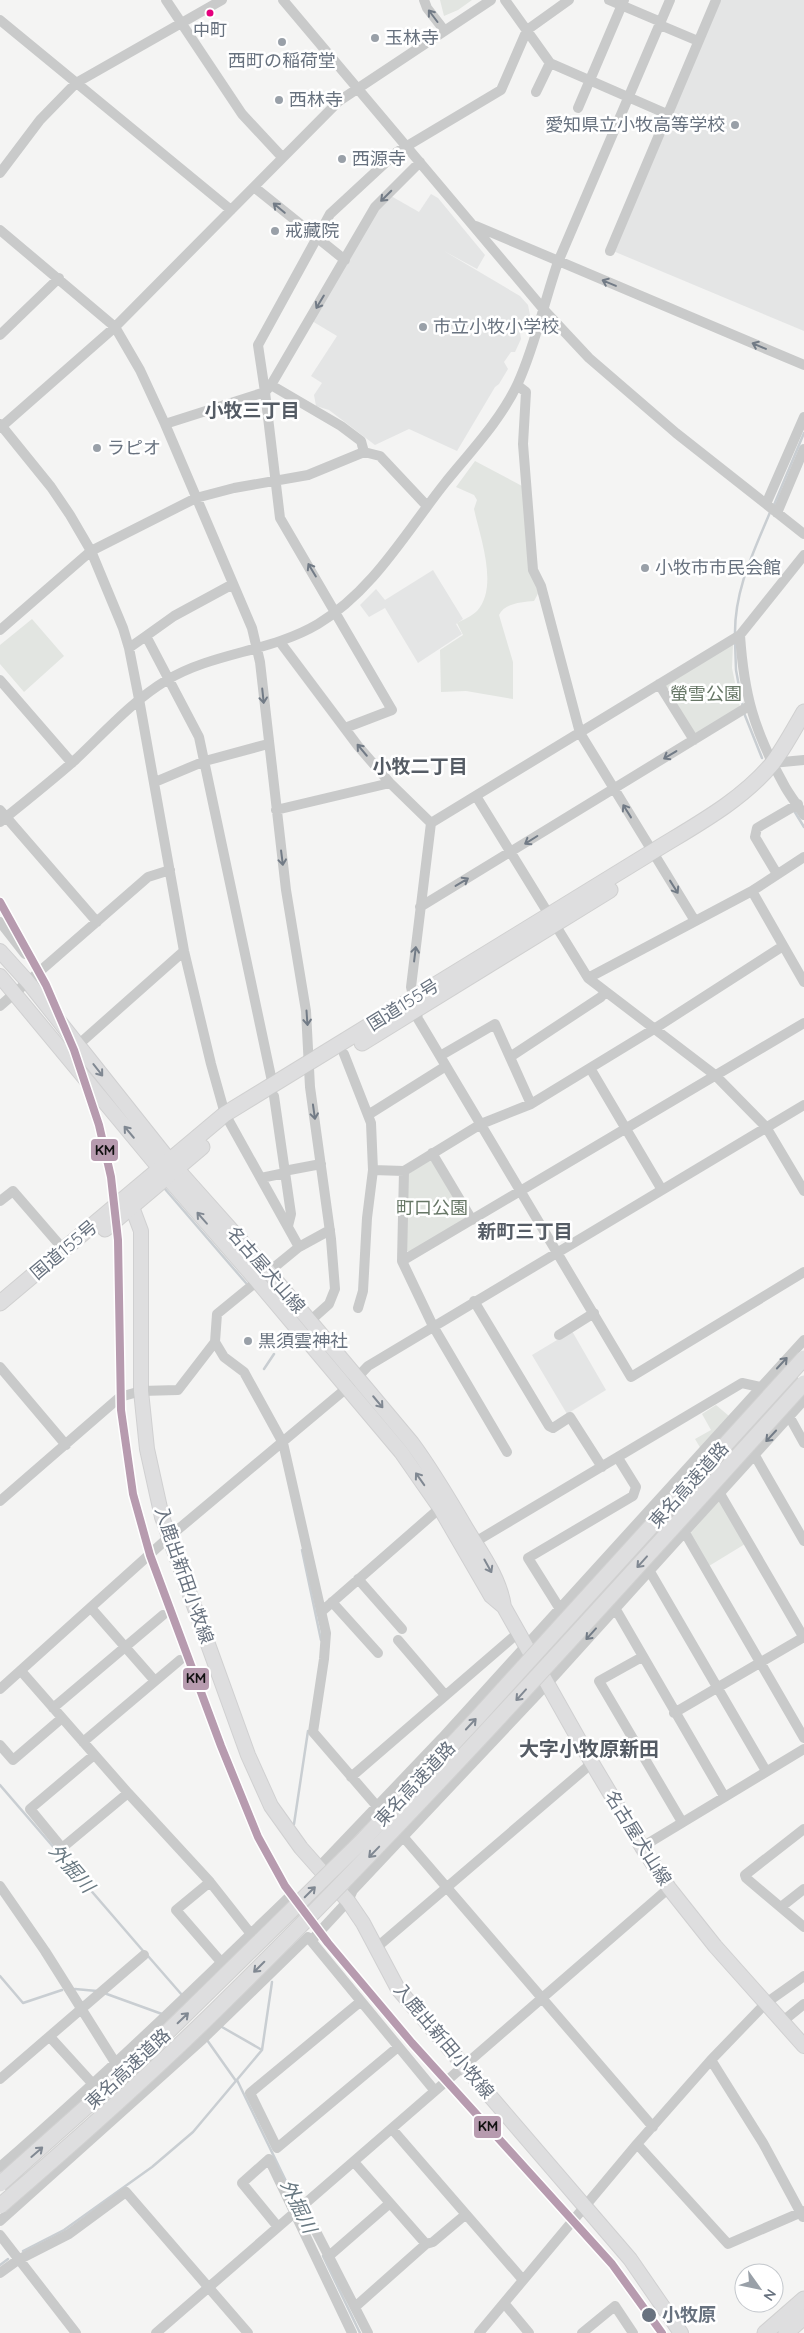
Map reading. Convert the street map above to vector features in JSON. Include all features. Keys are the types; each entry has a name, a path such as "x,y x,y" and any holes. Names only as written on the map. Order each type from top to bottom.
{"highway":[{"name":"国道155号","path":"778,766 804,712"},
{"name":"国道155号","path":"0,1303 64,1250 168,1169 228,1118 655,856 719,822 750,800 778,766 804,728"},
{"name":"国道155号","path":"310,1069 344,1054 414,1005"},
{"name":"国道155号","path":"0,1309 66,1261 132,1207 168,1169"},
{"name":"東名高速道路","path":"0,2184 147,2053 362,1841 477,1718 804,1358"},
{"name":"東名高速道路","path":"0,2206 67,2148 229,1998 374,1852 489,1730 804,1383"},
{"path":"765,2333 804,2299"},
{"path":"786,2333 804,2317"}],"main road":[{"name":"名古屋犬山線","path":"0,951 28,982 78,1045 168,1169 257,1281 427,1463 475,1542 501,1590 504,1607 518,1633 642,1847 669,1888 715,1946 804,2046"},
{"name":"名古屋犬山線","path":"0,976 168,1169 268,1271 310,1321 440,1508 491,1596 504,1607"},
{"name":"入鹿出新田小牧線","path":"132,1207 141,1231 141,1391 147,1449 162,1517 248,1755 271,1806 300,1848 348,1901 398,1990 586,2205 647,2280 681,2333"}],"street":[{"path":"166,0 242,114 282,158"},
{"path":"0,173 40,120 76,84 222,0"},
{"path":"283,0 545,311 589,358 676,433 804,534"},
{"path":"424,0 427,8 444,30"},
{"path":"299,1247 228,1118 197,1009 184,951 155,782 129,648 91,551 51,487 1,426 115,327 339,101 491,0"},
{"path":"505,0 550,63 668,114"},
{"path":"345,728 392,710 337,612 280,518 268,389 258,345 315,238 330,214 406,145 501,90 527,30 569,0"},
{"path":"609,0 623,3 660,24 698,41"},
{"path":"97,922 2,816 72,763 139,698 168,679 192,668 280,642 300,634 337,612 368,582 493,422 517,385 545,311 546,298 558,262 670,0"},
{"path":"610,251 716,0"},
{"path":"578,108 623,3"},
{"path":"0,20 231,210"},
{"path":"536,92 550,63"},
{"path":"165,424 268,389 375,207 420,162"},
{"path":"254,187 315,238 345,260"},
{"path":"472,224 804,365"},
{"path":"0,230 115,327 140,370 165,424 252,628 257,648 286,890 306,1011 310,1069 336,1289 329,1304 310,1321"},
{"path":"0,335 59,278"},
{"path":"517,385 526,392 523,444 532,570 541,586 580,733 695,921"},
{"path":"268,389 340,426 361,441 364,452"},
{"path":"772,509 804,417"},
{"path":"772,509 804,449"},
{"path":"0,630 91,551 196,498 275,480 308,475 364,452 380,456 427,506"},
{"path":"431,823 736,638 804,555"},
{"path":"129,648 174,616 233,584"},
{"path":"146,636 199,737 205,761 273,1091 291,1214 288,1226"},
{"path":"736,638 745,709 778,766 794,802 793,807"},
{"path":"280,642 345,728 390,783 431,823"},
{"path":"0,680 72,763"},
{"path":"659,684 694,740"},
{"path":"420,908 745,709"},
{"path":"155,782 205,761 268,744"},
{"path":"778,766 804,760"},
{"path":"276,810 390,783"},
{"path":"476,796 588,978 715,1075 766,1127 804,1191"},
{"path":"793,807 804,815"},
{"path":"777,874 755,837 757,828 793,807"},
{"path":"431,823 411,987 418,1019 631,1377 804,1272"},
{"path":"588,978 752,891 804,857"},
{"path":"0,1006 148,877 170,870"},
{"path":"752,891 804,982"},
{"path":"0,922 25,954"},
{"path":"373,1170 404,1171 481,1124 531,1104 654,1029 783,946"},
{"path":"78,1045 184,951"},
{"path":"510,1057 601,997 605,991"},
{"path":"402,1261 804,1023"},
{"path":"440,1056 495,1024 531,1104"},
{"path":"344,1054 371,1123 373,1170 367,1218 363,1291 358,1308"},
{"path":"368,1115 446,1066"},
{"path":"590,1068 662,1190"},
{"path":"0,1688 169,1537 353,1383 368,1366 804,1105"},
{"path":"432,1154 472,1220"},
{"path":"261,1178 321,1164"},
{"path":"404,1171 402,1261 433,1326 507,1452"},
{"path":"0,1201 12,1191 64,1250"},
{"path":"0,1501 120,1397 141,1391 178,1390 215,1342 217,1314 299,1247 330,1230"},
{"path":"474,1301 549,1426 553,1428 570,1417 602,1467"},
{"path":"559,1335 594,1314"},
{"path":"319,1867 442,1738 760,1386 804,1340"},
{"path":"215,1342 224,1357 244,1372 282,1443 326,1633 313,1732 653,2127"},
{"path":"0,1368 66,1444"},
{"path":"475,1542 742,1383 760,1386 789,1416 804,1443"},
{"path":"311,1941 348,1901 352,1890 548,1683 804,1400"},
{"path":"754,1454 803,1538"},
{"path":"560,1609 528,1558 634,1496 636,1487 618,1458"},
{"path":"674,1713 804,1638 719,1492"},
{"path":"321,1612 440,1508"},
{"path":"684,1531 804,1738"},
{"path":"650,1570 716,1688 766,1771"},
{"path":"358,1579 402,1629"},
{"path":"332,1602 378,1653"},
{"path":"90,1608 155,1681"},
{"path":"615,1608 674,1713 724,1796"},
{"path":"53,1708 164,1615"},
{"path":"351,1777 518,1633"},
{"path":"398,1640 445,1695"},
{"path":"642,1657 599,1681 682,1822"},
{"path":"83,1742 180,1660"},
{"path":"21,1671 128,1793 210,1882 251,1934"},
{"path":"0,1745 13,1760 62,1718"},
{"path":"442,1738 472,1764"},
{"path":"642,1847 804,1749"},
{"path":"94,1754 30,1809 62,1848 128,1793"},
{"path":"376,1948 592,1763"},
{"path":"804,1829 745,1875 746,1878 804,1927"},
{"path":"210,1882 176,1910 222,1963"},
{"path":"0,1886 45,1951 115,2063 143,2094"},
{"path":"156,2333 669,1888"},
{"path":"781,1907 804,1890"},
{"path":"0,2167 68,2108 290,1896"},
{"path":"0,2221 143,2094 308,1937 435,2091"},
{"path":"0,2079 144,1955"},
{"path":"479,2333 637,2144 712,2060 766,2003 804,1976"},
{"path":"360,2002 250,2093 277,2148 398,2047"},
{"path":"782,2022 804,2004"},
{"path":"50,2037 93,2084"},
{"path":"637,2144 728,2244 803,2213 712,2060"},
{"path":"68,2108 99,2134"},
{"path":"392,2129 523,2280"},
{"path":"278,2227 242,2183 269,2159 352,2332 366,2329 303,2206"},
{"path":"354,2162 426,2244"},
{"path":"0,2273 18,2260 69,2234 126,2192 248,2333"},
{"path":"329,2256 390,2203"},
{"path":"355,2307 426,2244 433,2242 465,2215"},
{"path":"0,2235 76,2333"},
{"path":"504,2303 529,2333"},
{"path":"582,2333 615,2306 633,2333"}],"shaded area":[{"name":"愛知県立小牧高等学校","path":"719,0 804,0 804,331 613,251"},
{"name":"市立小牧小学校","path":"431,194 438,198 485,255 477,269 444,251 520,296 528,305 530,315 520,333 521,339 515,352 511,352 504,362 508,369 495,387 457,451 409,429 375,445 329,410 316,406 314,395 322,383 311,376 337,336 312,321 378,209 391,196 419,212"},
{"path":"433,570 463,619 456,624 462,634 418,663 385,608 369,617 360,605 376,589 385,600"},
{"path":"572,1331 606,1390 567,1414 532,1355"}],"green space":[{"path":"440,0 472,0 458,10 444,16"},
{"path":"475,461 522,486 540,590 534,601 519,603 505,608 499,615 513,662 513,699 466,691 441,692 440,650 463,635 457,623 477,611 487,589 486,562 474,509 477,500 474,495 456,487"},
{"path":"32,619 64,656 24,692 0,664 0,645"},
{"name":"螢雪公園","path":"733,644 732,668 740,707 697,734 693,732 665,688 666,684"},
{"name":"町口公園","path":"429,1160 433,1160 466,1215 465,1219 409,1252 406,1250 408,1174"},
{"path":"716,1405 729,1416 701,1449 695,1439 711,1430 702,1414"},
{"path":"719,1500 745,1544 709,1566 690,1534"}],"waterway":[{"path":"774,505 804,433"},
{"path":"735,636 741,587 771,510"},
{"path":"735,641 736,670 743,708"},
{"path":"744,713 762,758"},
{"path":"793,809 804,827"},
{"path":"165,1189 246,1283"},
{"path":"264,1369 274,1354"},
{"path":"302,1550 321,1640"},
{"path":"294,1824 308,1731"},
{"name":"外掘川","path":"0,1785 144,1952"},
{"name":"外掘川","path":"148,1956 182,1995"},
{"path":"0,1976 23,2003 62,1990"},
{"path":"23,2251 64,2230 152,2167 193,2132 262,2050 272,1982"},
{"path":"75,1989 97,1991"},
{"path":"104,1993 162,2014"},
{"name":"外掘川","path":"222,2027 262,2050"},
{"path":"207,2040 236,2081"},
{"name":"外掘川","path":"237,2080 298,2206"},
{"name":"外掘川","path":"323,2256 360,2333"},
{"path":"0,2265 8,2259"}],"transit line":[{"name":"KM","path":"0,902 46,985 74,1050 99,1125 111,1177 118,1240 121,1410 133,1494 150,1555 221,1746 258,1837 285,1886 328,1943 412,2043 612,2264 662,2333"}],"place":[{"name":"中町","path":"210,13"},
{"name":"玉林寺","path":"375,38"},
{"name":"西町の稲荷堂","path":"282,42"},
{"name":"西林寺","path":"279,100"},
{"name":"愛知県立小牧高等学校","path":"735,125"},
{"name":"西源寺","path":"342,159"},
{"name":"戒藏院","path":"275,231"},
{"name":"市立小牧小学校","path":"423,327"},
{"name":"ラピオ","path":"97,448"},
{"name":"小牧市市民会館","path":"645,568"},
{"name":"黒須雲神社","path":"248,1341"},
{"name":"小牧原","path":"649,2315"}],"district":[{"name":"小牧三丁目","path":"252,410"},
{"name":"小牧二丁目","path":"420,766"},
{"name":"新町三丁目","path":"525,1231"},
{"name":"大字小牧原新田","path":"589,1749"}]}
